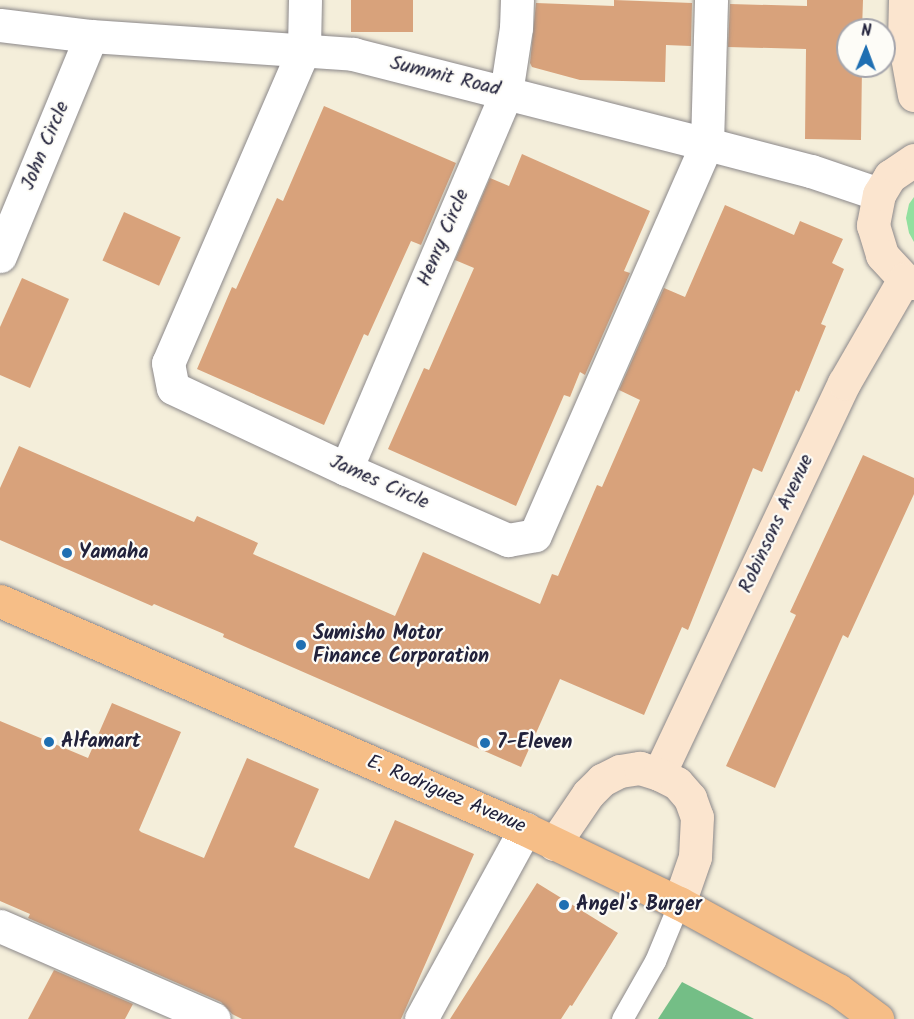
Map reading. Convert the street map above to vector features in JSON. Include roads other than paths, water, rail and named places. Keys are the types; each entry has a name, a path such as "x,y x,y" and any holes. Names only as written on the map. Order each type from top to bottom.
{"main road":[{"name":"E. Rodriguez Avenue","path":"0,601 525,829 679,903 838,990 877,1019"}],"street":[{"path":"304,48 305,0"},
{"name":"Henry Circle","path":"345,469 506,93 516,28 517,0"},
{"path":"707,144 711,0"},
{"path":"905,0 914,95"},
{"name":"Summit Road","path":"0,25 91,36 304,48 353,54 811,171 879,194"},
{"name":"John Circle","path":"0,256 91,36"},
{"name":"James Circle","path":"304,48 168,363 173,388 345,469 507,540 535,535 707,144"},
{"path":"909,281 882,255 873,225 879,194 890,176 914,160"},
{"name":"Robinsons Avenue","path":"659,774 844,383 909,281"},
{"path":"554,844 588,794 602,780 620,771 640,768 659,774 677,783 690,798 697,817 698,837 695,857 679,903"},
{"path":"420,1019 525,829"},
{"path":"0,926 214,1019"}],"lane":[{"path":"622,1019 655,961 679,903"}],"place":[{"name":"Yamaha","path":"67,553"},
{"name":"Sumisho Motor Finance Corporation","path":"301,645"},
{"name":"Alfamart","path":"49,742"},
{"name":"7-Eleven","path":"485,743"},
{"name":"Angel's Burger","path":"564,905"}]}
